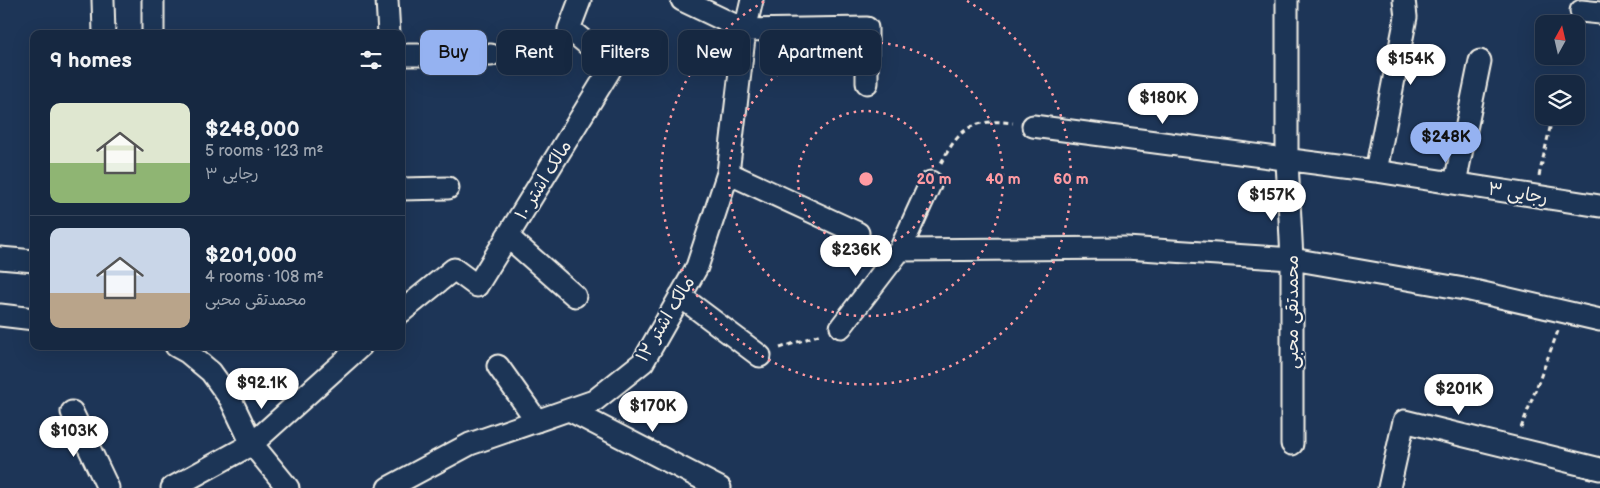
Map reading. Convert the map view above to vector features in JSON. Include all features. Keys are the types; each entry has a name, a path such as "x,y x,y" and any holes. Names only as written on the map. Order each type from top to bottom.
{"street":[{"path":"103,0 104,30"},
{"path":"153,0 153,30"},
{"path":"387,0 388,30"},
{"name":"مالک اشتر ۱۰","path":"405,309 454,269 476,286 613,65 569,29 580,0"},
{"path":"682,0 745,30 867,28 867,83"},
{"name":"مالک اشتر ۱۲","path":"745,30 752,0"},
{"name":"محمدتقی محبی","path":"1287,0 1287,160 1292,259 1292,444"},
{"path":"1376,172 1406,17 1404,0"},
{"path":"405,55 491,55"},
{"path":"1455,183 1480,61"},
{"name":"مالک اشتر ۱۲","path":"388,488 470,444 594,401 643,362 697,267 728,173 740,75"},
{"name":"رجایی ۳","path":"1033,126 1455,183 1600,206"},
{"path":"728,173 858,233"},
{"path":"841,327 900,250 931,182"},
{"path":"405,189 448,188"},
{"path":"507,236 575,296"},
{"path":"900,250 1126,248 1292,259 1470,290 1600,320"},
{"path":"0,258 30,261"},
{"path":"680,296 760,356"},
{"path":"0,316 30,319"},
{"path":"183,350 211,372 231,400 252,444 288,488"},
{"path":"172,488 252,444 358,350"},
{"path":"498,366 537,421"},
{"path":"569,410 720,488"},
{"path":"72,412 108,488"},
{"path":"1389,488 1404,421 1600,469"}],"path":[{"path":"931,182 948,150 961,133 976,122 991,120 1033,126"},
{"path":"1535,196 1551,125"},
{"path":"1513,448 1565,312"},
{"path":"760,356 841,327"}]}
